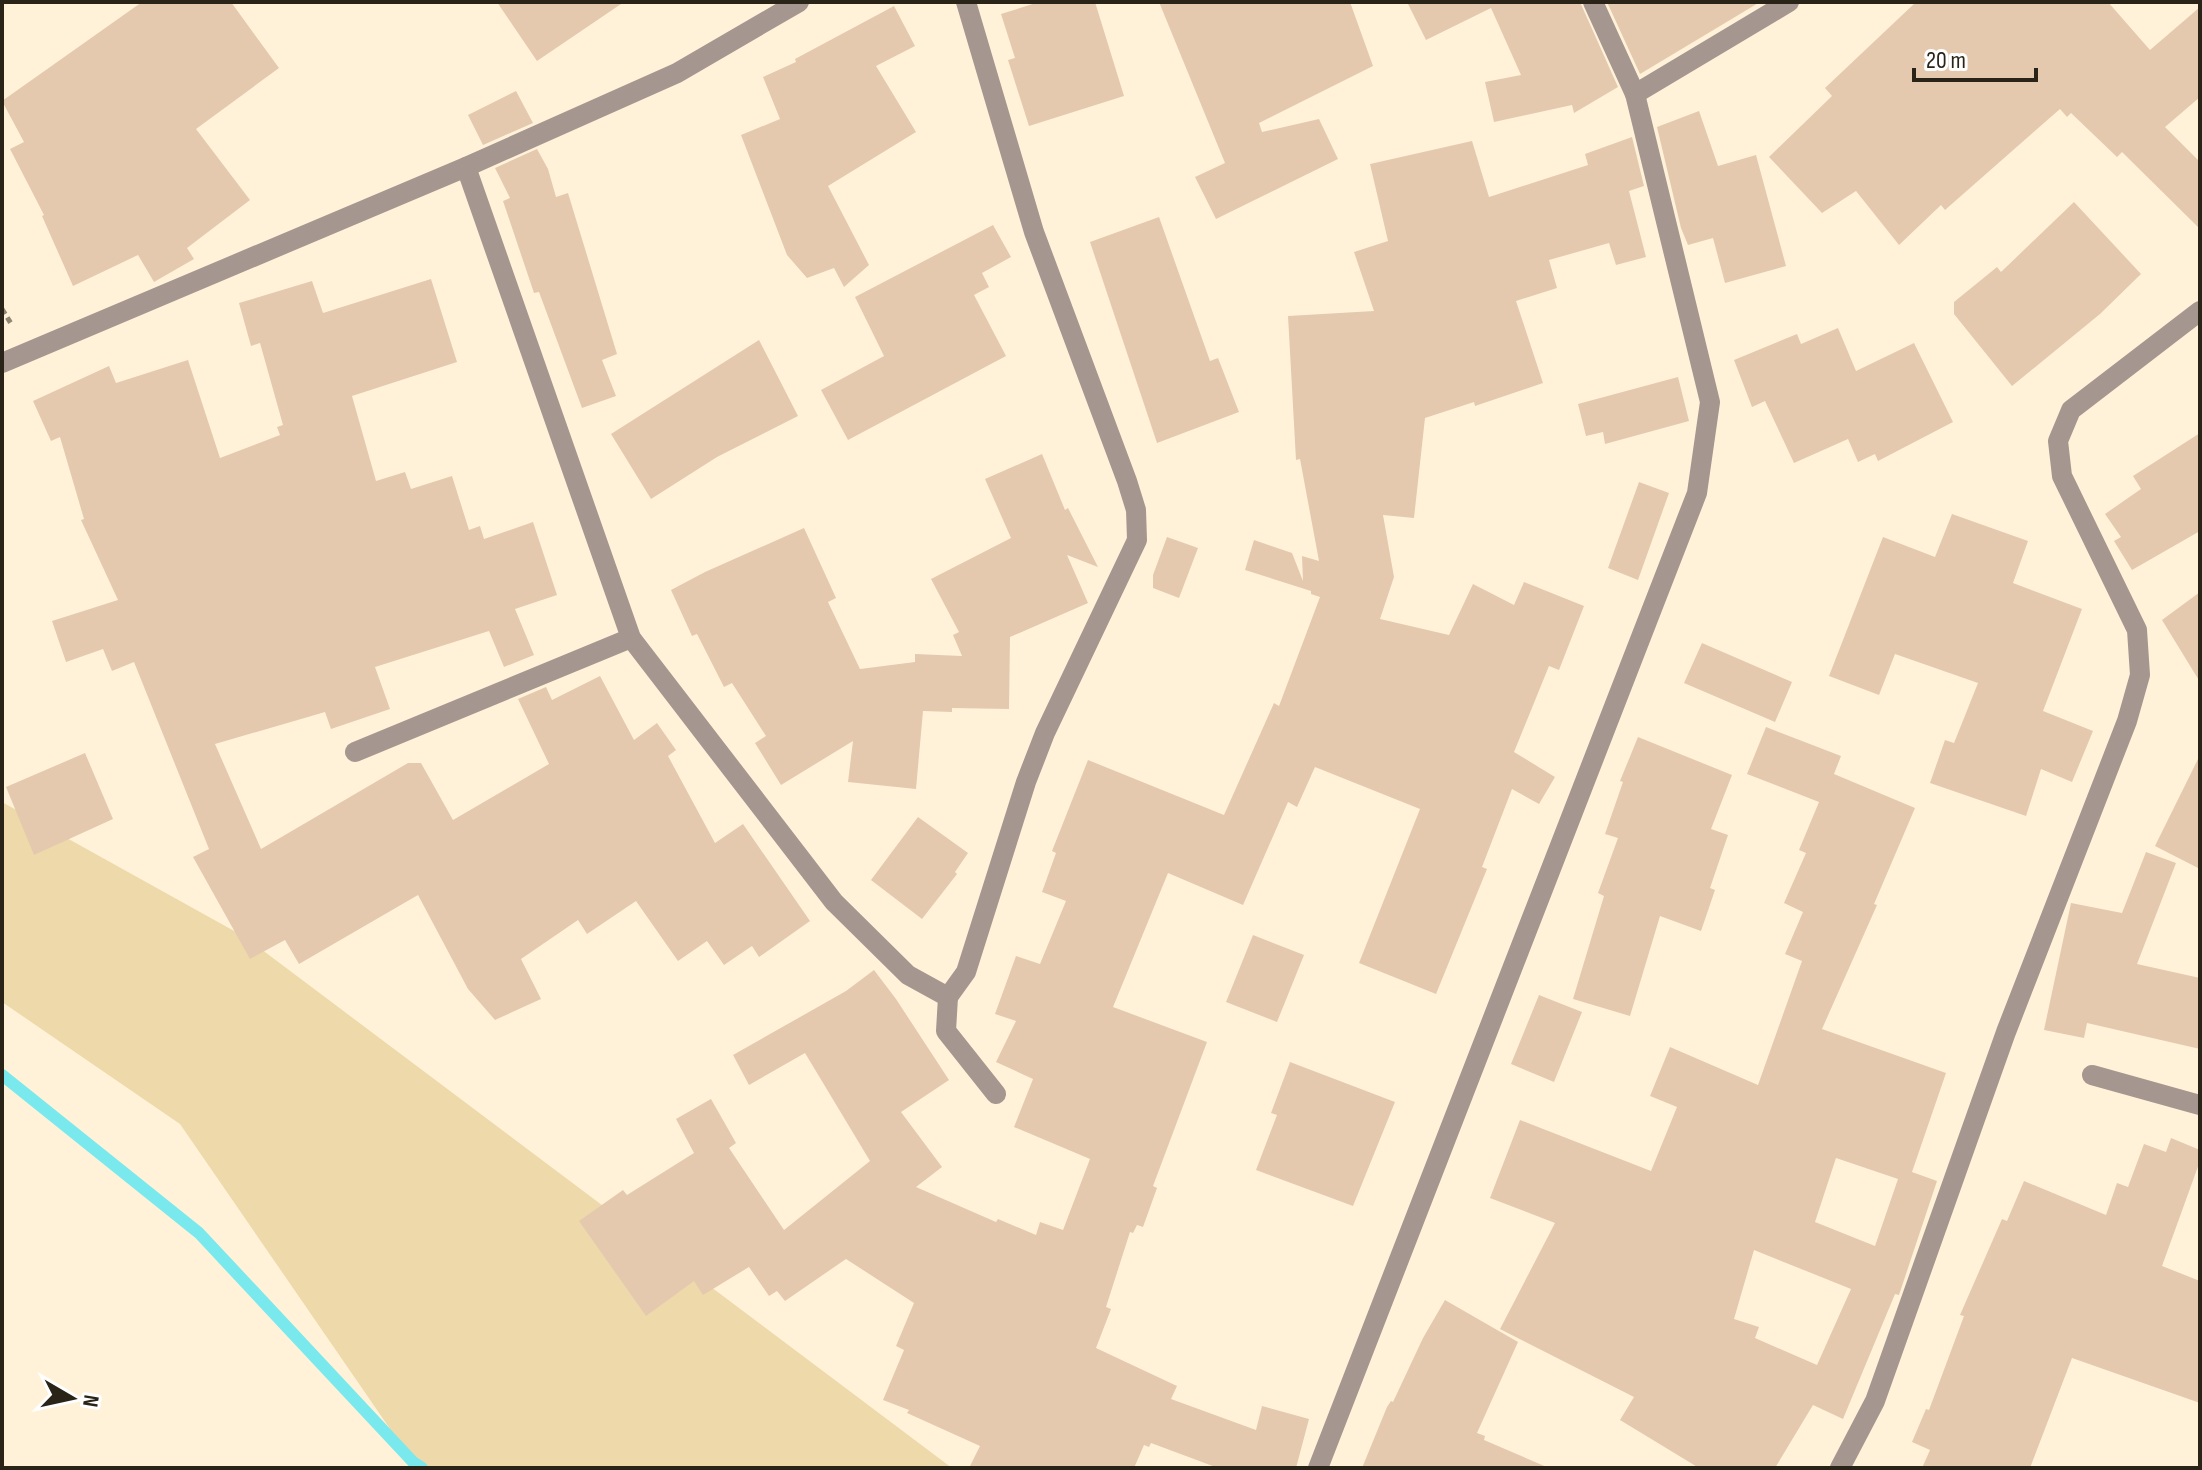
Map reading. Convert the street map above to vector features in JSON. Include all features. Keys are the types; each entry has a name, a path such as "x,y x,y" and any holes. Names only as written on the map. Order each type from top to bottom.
{"street":[{"path":"2,363 466,167 677,73 799,2"},
{"path":"966,2 1034,232 1127,481 1136,510 1137,540 1045,733 1026,782 966,972 948,997 946,1031 996,1094"},
{"path":"1318,1468 1697,493 1710,402 1635,94 1593,2"},
{"path":"1635,94 1789,2"},
{"path":"466,167 631,638 834,902 908,975 948,997"},
{"path":"1840,1468 1875,1401 2011,1017 2127,721 2140,675 2137,630 2062,476 2058,441 2071,410 2200,311"},
{"path":"355,752 631,638"},
{"path":"2092,1075 2200,1105"}],"shaded area":[{"path":"2,802 245,937 952,1468 417,1468 180,1124 2,1002"}],"building":[{"path":"142,2 231,2 279,68 196,129 250,200 187,248 194,259 154,282 138,255 73,286 44,215 10,149 24,142 2,101"},
{"path":"497,2 624,2 537,61"},
{"path":"1039,2 1095,2 1124,96 1029,126 1008,60 1015,58 1001,14"},
{"path":"1159,2 1350,2 1373,66 1259,123 1262,132 1319,119 1338,159 1216,219 1195,177 1225,163"},
{"path":"1407,2 1580,2 1618,87 1574,113 1572,105 1494,122 1485,82 1521,75 1491,8 1426,40"},
{"path":"1607,2 1760,2 1640,74"},
{"path":"1916,2 2108,2 2150,50 2200,7 2200,97 2165,127 2200,162 2200,229 2122,152 2117,157 2071,113 2067,117 2060,109 1945,210 1941,205 1899,245 1856,191 1822,213 1769,157 1832,96 1825,88"},
{"path":"894,6 915,46 876,66 916,132 828,186 869,265 844,287 834,268 807,278 787,255 741,135 780,119 763,77 796,62 795,59"},
{"path":"516,91 533,123 483,145 468,115"},
{"path":"1699,111 1718,166 1756,155 1786,266 1725,283 1713,238 1688,245 1681,228 1657,127"},
{"path":"1632,137 1644,186 1629,191 1646,257 1616,265 1609,243 1549,260 1557,288 1516,301 1543,383 1475,406 1474,402 1425,418 1414,518 1383,515 1394,577 1380,619 1449,635 1473,584 1514,605 1524,582 1584,606 1559,670 1549,666 1514,752 1555,777 1539,804 1512,789 1482,867 1487,869 1436,994 1359,963 1420,809 1315,767 1297,807 1288,802 1243,905 1168,873 1113,1007 1207,1042 1153,1186 1157,1188 1143,1227 1137,1225 1133,1233 1130,1232 1106,1307 1111,1309 1096,1348 1177,1386 1171,1399 1256,1430 1262,1406 1309,1419 1296,1468 1218,1468 1151,1443 1149,1447 1144,1445 1134,1468 969,1468 980,1446 883,1400 904,1350 896,1346 914,1303 846,1259 785,1301 777,1291 769,1296 749,1267 703,1295 694,1281 646,1316 579,1221 623,1190 627,1195 694,1153 676,1119 711,1099 736,1143 729,1148 784,1230 870,1161 805,1053 749,1085 733,1055 846,991 874,970 949,1080 901,1112 942,1167 916,1187 996,1222 998,1219 1036,1235 1040,1222 1063,1230 1090,1159 1014,1127 1033,1079 996,1062 1016,1021 995,1014 1016,956 1040,964 1066,901 1042,892 1056,853 1052,851 1088,760 1224,815 1274,703 1279,706 1320,597 1311,594 1311,591 1245,570 1254,540 1292,553 1303,581 1302,556 1319,561 1300,459 1296,460 1288,316 1374,311 1354,252 1388,241 1370,164 1472,141 1489,197 1588,165 1585,154"},
{"path":"537,149 548,169 556,197 568,193 617,354 602,360 616,396 582,408 539,292 534,293 503,201 510,198 495,168"},
{"path":"2074,202 2141,274 2100,314 2012,386 1954,314 1954,302 1997,267 2001,272"},
{"path":"1159,217 1210,361 1218,358 1239,412 1157,443 1090,242"},
{"path":"993,225 1011,257 982,273 989,287 974,295 1006,356 848,440 821,390 884,356 855,297"},
{"path":"431,279 457,362 352,396 376,481 405,472 411,489 452,476 469,530 480,526 484,539 533,522 557,595 515,609 534,655 504,667 489,631 375,667 390,709 331,729 325,712 215,744 261,849 408,763 421,763 453,820 549,764 518,699 546,687 552,700 600,676 634,740 657,723 676,750 668,756 715,843 743,824 810,921 759,957 752,946 724,965 707,941 678,961 636,901 587,934 578,920 521,959 541,999 495,1020 468,989 418,895 299,964 285,940 250,959 193,857 209,849 134,662 112,671 103,649 66,662 52,621 118,600 81,520 84,519 60,437 51,441 33,401 109,366 116,383 188,360 220,458 280,435 277,427 283,425 260,343 251,346 239,303 312,281 323,313"},
{"path":"1838,328 1856,371 1914,343 1953,422 1878,461 1875,454 1858,462 1848,439 1794,463 1765,401 1752,407 1734,360 1797,334 1801,344"},
{"path":"759,340 798,416 717,457 651,499 611,434"},
{"path":"1678,377 1689,421 1605,444 1603,432 1586,436 1578,404"},
{"path":"2200,433 2200,531 2132,570 2114,541 2121,537 2105,514 2141,489 2133,476"},
{"path":"1042,454 1065,510 1068,508 1098,567 1067,555 1088,603 1010,637 1009,709 923,711 916,789 848,782 853,741 781,785 755,743 766,736 732,683 724,687 697,634 692,636 671,590 804,528 836,598 828,602 860,669 915,662 915,654 962,656 953,635 959,632 931,579 1011,538 985,479"},
{"path":"1639,482 1669,493 1638,580 1608,568"},
{"path":"1952,514 2028,541 2013,583 2082,609 2043,711 2093,731 2072,782 2041,769 2026,816 1930,783 1945,740 1954,743 1978,683 1895,654 1879,695 1829,676 1883,537 1935,557"},
{"path":"1167,537 1198,548 1179,598 1153,588 1153,575"},
{"path":"2200,592 2200,682 2162,620"},
{"path":"1702,643 1792,682 1775,722 1684,683"},
{"path":"1766,727 1841,756 1834,774 1915,808 1874,904 1877,905 1822,1029 1946,1073 1912,1172 1937,1181 1899,1295 1895,1294 1843,1419 1813,1405 1775,1468 1699,1468 1620,1420 1634,1397 1500,1329 1555,1223 1490,1198 1520,1120 1651,1171 1677,1107 1650,1096 1670,1047 1758,1085 1802,961 1785,954 1803,912 1784,903 1806,853 1799,850 1819,802 1747,774","holes":["1836,1158 1898,1179 1875,1246 1815,1222","1754,1250 1851,1289 1817,1365 1755,1338 1759,1327 1734,1319"]},
{"path":"1638,737 1732,775 1711,829 1728,835 1710,888 1715,890 1701,931 1660,916 1630,1016 1573,999 1604,896 1598,893 1618,838 1605,834 1623,782 1620,781"},
{"path":"85,753 113,819 34,855 6,787"},
{"path":"2200,755 2200,869 2155,846"},
{"path":"918,817 968,853 955,872 957,874 922,919 871,880"},
{"path":"2146,852 2176,863 2137,964 2200,978 2200,1049 2087,1023 2084,1038 2044,1030 2071,903 2122,913"},
{"path":"1253,935 1304,955 1277,1022 1226,1002"},
{"path":"1539,995 1582,1012 1554,1082 1511,1064"},
{"path":"1290,1062 1395,1102 1353,1206 1256,1170 1277,1115 1271,1113"},
{"path":"2171,1138 2200,1150 2200,1161 2162,1266 2200,1281 2200,1403 2072,1358 2030,1468 1922,1468 1930,1450 1912,1442 1926,1409 1929,1410 1964,1316 1960,1315 2002,1219 2007,1221 2024,1181 2106,1215 2117,1183 2128,1187 2144,1144 2166,1152"},
{"path":"1445,1300 1518,1342 1477,1433 1485,1436 1484,1440 1549,1468 1362,1468 1387,1407 1393,1402"}],"waterway":[{"path":"2,1075 199,1233 422,1468"}]}
